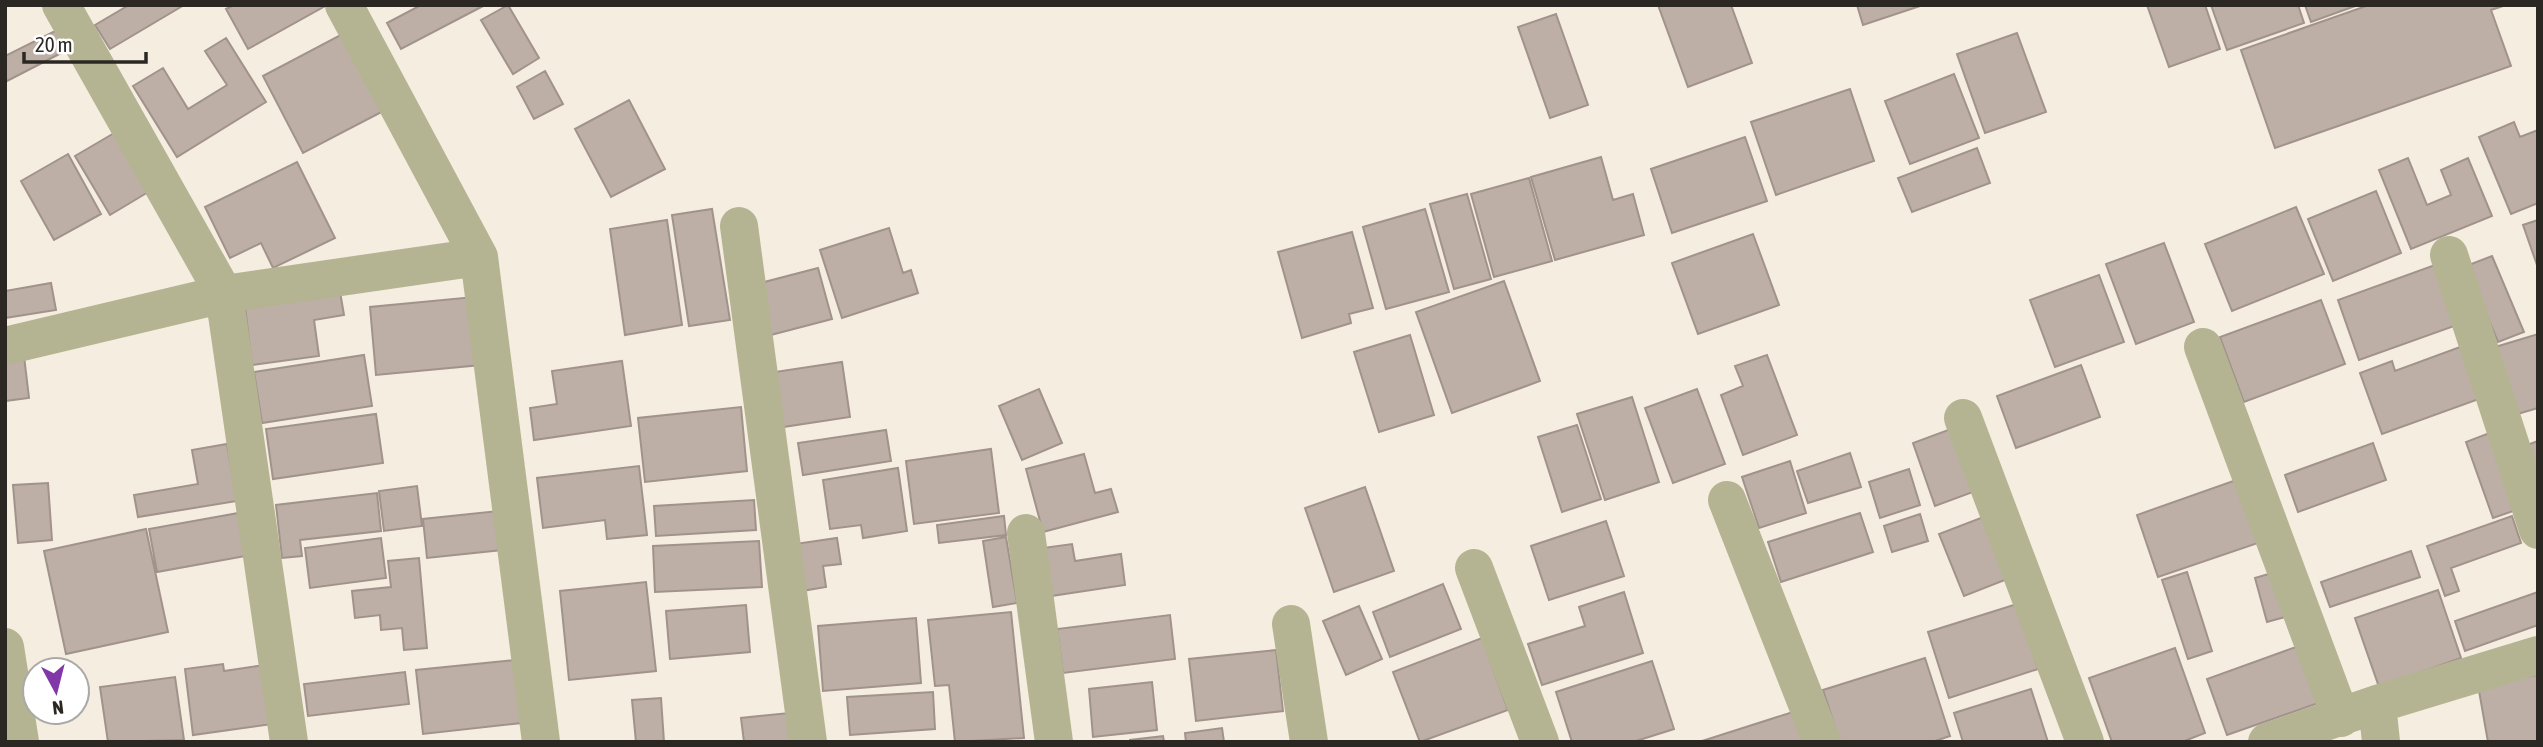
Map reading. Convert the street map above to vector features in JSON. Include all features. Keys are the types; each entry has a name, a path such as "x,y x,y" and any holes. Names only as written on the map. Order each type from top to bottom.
{"street":[{"path":"61,5 224,294 289,742"},
{"path":"344,5 479,257 541,742"},
{"path":"739,226 808,742"},
{"path":"2449,256 2538,530"},
{"path":"5,346 224,294 479,257"},
{"path":"2203,347 2341,718"},
{"path":"1963,418 2085,742"},
{"path":"1727,500 1822,742"},
{"path":"1026,533 1054,742"},
{"path":"1474,568 1540,742"},
{"path":"1291,624 1309,742"},
{"path":"5,647 14,722"},
{"path":"2267,742 2377,704 2538,655"},
{"path":"2377,704 2381,742"}],"building":[{"path":"129,5 184,5 110,49 95,25"},
{"path":"234,5 327,5 248,49 226,9"},
{"path":"421,5 485,5 401,49 387,23"},
{"path":"508,5 539,58 513,74 481,20"},
{"path":"1658,5 1731,5 1752,63 1688,87"},
{"path":"1857,5 1923,5 1863,25"},
{"path":"2147,5 2205,5 2220,49 2169,67"},
{"path":"2211,5 2298,5 2304,23 2227,50"},
{"path":"2305,5 2358,5 2311,22"},
{"path":"2369,5 2506,5 2491,10 2511,66 2275,148 2241,50"},
{"path":"1556,14 1588,105 1550,118 1518,27"},
{"path":"61,28 71,48 5,82 5,56"},
{"path":"350,30 391,107 303,153 263,76"},
{"path":"2017,33 2046,112 1985,133 1957,54"},
{"path":"226,38 266,102 177,157 133,86 163,68 188,109 227,85 205,51"},
{"path":"545,71 563,104 534,119 517,87"},
{"path":"1954,74 1979,138 1910,164 1885,101"},
{"path":"1850,89 1874,161 1776,195 1751,122"},
{"path":"629,100 665,169 611,197 575,129"},
{"path":"2514,122 2520,137 2538,130 2538,203 2511,214 2479,137"},
{"path":"121,129 155,188 110,215 75,156"},
{"path":"1745,137 1767,201 1672,233 1651,169"},
{"path":"1977,148 1990,183 1912,212 1898,178"},
{"path":"68,154 101,214 54,240 21,181"},
{"path":"1601,157 1613,200 1633,194 1644,235 1555,260 1531,177"},
{"path":"2408,158 2427,205 2451,195 2441,170 2468,158 2492,216 2411,249 2379,170"},
{"path":"297,162 335,238 273,268 261,243 230,258 205,207"},
{"path":"1529,178 1552,261 1494,277 1471,194"},
{"path":"2376,191 2401,253 2333,281 2308,219"},
{"path":"1467,194 1491,279 1454,289 1430,204"},
{"path":"2296,207 2324,274 2232,311 2205,244"},
{"path":"712,209 730,320 689,326 672,215"},
{"path":"1425,209 1449,292 1386,309 1363,227"},
{"path":"667,220 682,325 625,335 610,229"},
{"path":"2538,220 2538,265 2537,265 2523,225"},
{"path":"889,228 903,273 911,270 918,293 842,318 820,250"},
{"path":"1352,232 1373,308 1349,314 1351,323 1302,338 1278,252"},
{"path":"1753,234 1779,305 1698,334 1672,263"},
{"path":"2164,243 2194,322 2136,344 2106,264"},
{"path":"2492,256 2524,332 2498,342 2466,266"},
{"path":"2435,265 2457,325 2359,360 2338,300"},
{"path":"818,268 832,319 767,336 753,285"},
{"path":"2099,275 2124,342 2055,367 2030,300"},
{"path":"1504,281 1540,381 1452,413 1416,312"},
{"path":"51,283 56,310 5,318 5,291"},
{"path":"339,286 344,315 314,320 319,356 252,365 244,298"},
{"path":"474,297 481,365 376,375 370,307"},
{"path":"2321,300 2345,364 2244,402 2220,337"},
{"path":"2538,334 2538,408 2514,415 2492,348"},
{"path":"1410,335 1434,415 1379,432 1354,352"},
{"path":"2460,347 2479,399 2382,434 2360,373 2392,361 2395,371"},
{"path":"364,355 372,406 262,423 254,372"},
{"path":"1767,355 1797,435 1743,455 1721,395 1743,386 1735,366"},
{"path":"24,356 29,398 5,401 5,358"},
{"path":"622,361 631,426 534,440 530,408 557,404 552,371"},
{"path":"842,362 850,417 783,427 775,372"},
{"path":"2081,365 2100,417 2016,448 1997,396"},
{"path":"1039,389 1062,443 1022,460 999,406"},
{"path":"1697,389 1725,464 1673,483 1645,408"},
{"path":"1632,397 1659,482 1605,500 1577,414"},
{"path":"741,407 747,471 645,482 638,418"},
{"path":"376,414 383,463 273,479 266,429"},
{"path":"1577,425 1601,499 1562,512 1538,437"},
{"path":"1959,426 1981,489 1935,506 1913,443"},
{"path":"886,430 891,461 803,475 798,443"},
{"path":"2492,432 2519,509 2493,518 2466,442"},
{"path":"2538,441 2538,474 2527,445"},
{"path":"2373,443 2386,480 2298,512 2285,475"},
{"path":"227,444 237,501 138,517 134,495 198,484 192,450"},
{"path":"991,449 999,513 914,524 906,461"},
{"path":"1850,453 1861,487 1808,503 1797,471"},
{"path":"1084,454 1095,493 1111,489 1118,512 1043,532 1026,469"},
{"path":"1790,461 1806,513 1759,528 1742,477"},
{"path":"639,466 647,535 607,539 605,520 543,528 537,478"},
{"path":"898,468 907,531 863,538 861,525 830,529 823,480"},
{"path":"1909,469 1920,505 1880,518 1869,482"},
{"path":"2239,479 2261,542 2158,577 2137,515"},
{"path":"48,483 52,540 18,543 13,485"},
{"path":"417,486 422,526 384,531 379,491"},
{"path":"1365,487 1394,571 1334,592 1305,508"},
{"path":"377,493 381,531 300,540 302,556 282,558 276,505"},
{"path":"754,500 756,530 656,536 654,506"},
{"path":"498,511 502,550 427,558 423,519"},
{"path":"244,512 251,555 157,572 149,529"},
{"path":"1860,513 1873,552 1781,582 1768,542"},
{"path":"1920,514 1928,541 1892,552 1884,526"},
{"path":"1004,516 1006,535 939,543 937,525"},
{"path":"1986,516 2010,578 1964,596 1939,534"},
{"path":"2512,516 2521,543 2451,568 2459,591 2445,596 2427,546"},
{"path":"1606,521 1624,576 1549,600 1531,546"},
{"path":"146,529 168,632 66,654 44,551"},
{"path":"1006,537 1017,603 993,607 983,541"},
{"path":"381,538 386,578 310,588 305,548"},
{"path":"837,538 841,564 823,566 826,587 802,591 795,544"},
{"path":"759,541 762,587 655,592 653,546"},
{"path":"1072,544 1075,561 1121,554 1125,585 1051,596 1043,548"},
{"path":"2411,551 2420,577 2330,607 2321,582"},
{"path":"419,558 427,648 404,650 402,628 381,630 380,615 355,618 352,591 391,587 388,561"},
{"path":"2279,571 2292,615 2267,622 2255,578"},
{"path":"2187,572 2212,651 2188,659 2162,580"},
{"path":"646,582 656,671 569,680 560,591"},
{"path":"1443,584 1461,629 1390,657 1373,612"},
{"path":"2438,590 2461,658 2379,687 2355,618"},
{"path":"1624,592 1643,653 1542,685 1528,644 1585,626 1579,607"},
{"path":"2538,592 2538,625 2465,651 2455,621"},
{"path":"2017,604 2038,669 1949,698 1928,632"},
{"path":"746,605 750,652 670,659 666,611"},
{"path":"1359,606 1382,659 1346,675 1323,621"},
{"path":"1011,612 1024,738 955,742 949,685 935,686 928,620"},
{"path":"1170,615 1175,659 1063,673 1057,629"},
{"path":"916,618 921,683 823,691 818,626"},
{"path":"1482,638 1508,710 1420,742 1393,672"},
{"path":"2307,643 2327,700 2227,735 2207,679"},
{"path":"2175,648 2205,733 2182,742 2112,742 2089,678"},
{"path":"1276,650 1283,711 1196,721 1189,659"},
{"path":"1925,658 1950,736 1932,742 1840,742 1823,690"},
{"path":"515,660 522,723 423,734 416,670"},
{"path":"1652,661 1674,729 1633,742 1572,742 1556,692"},
{"path":"223,664 224,671 272,664 280,723 193,735 185,669"},
{"path":"405,672 409,704 308,716 304,684"},
{"path":"2538,675 2538,742 2488,742 2478,685"},
{"path":"175,677 184,740 108,742 100,687"},
{"path":"1152,682 1157,730 1093,737 1089,689"},
{"path":"2031,689 2048,742 1963,742 1954,713"},
{"path":"933,692 935,729 850,735 847,697"},
{"path":"661,698 664,742 636,742 632,700"},
{"path":"1796,711 1806,742 1699,742"},
{"path":"789,713 792,742 744,742 741,718"},
{"path":"1222,728 1224,742 1186,742 1185,733"},
{"path":"1163,736 1164,742 1130,742 1130,740"}]}
